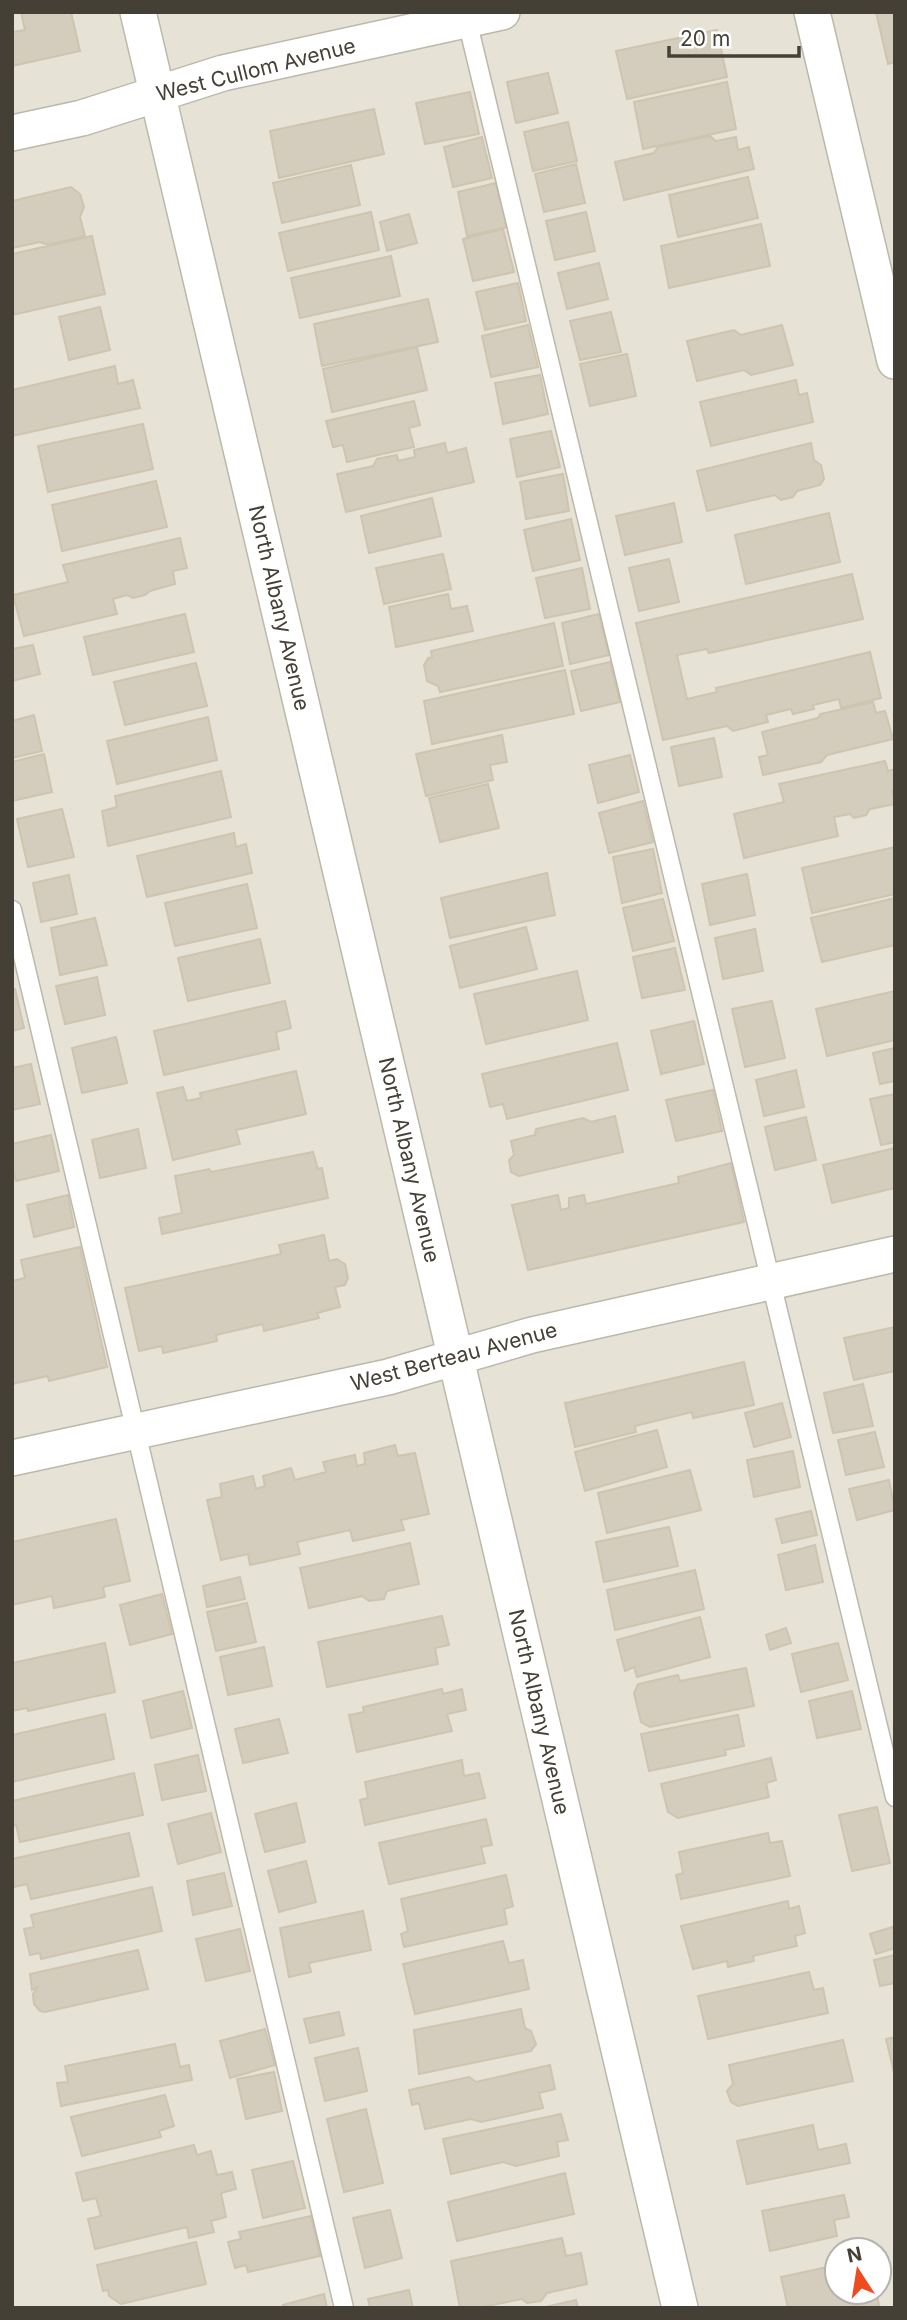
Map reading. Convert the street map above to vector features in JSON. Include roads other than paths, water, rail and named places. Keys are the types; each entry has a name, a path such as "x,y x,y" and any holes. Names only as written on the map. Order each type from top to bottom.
{"street":[{"name":"North Albany Avenue","path":"138,12 680,2308"},
{"name":"West Cullom Avenue","path":"12,133 82,118 223,73 466,16 502,12"},
{"path":"812,12 895,361"},
{"name":"West Berteau Avenue","path":"12,1458 388,1377 532,1335 895,1254"}],"lane":[{"path":"466,16 895,1797"},
{"path":"12,910 344,2308"}]}
